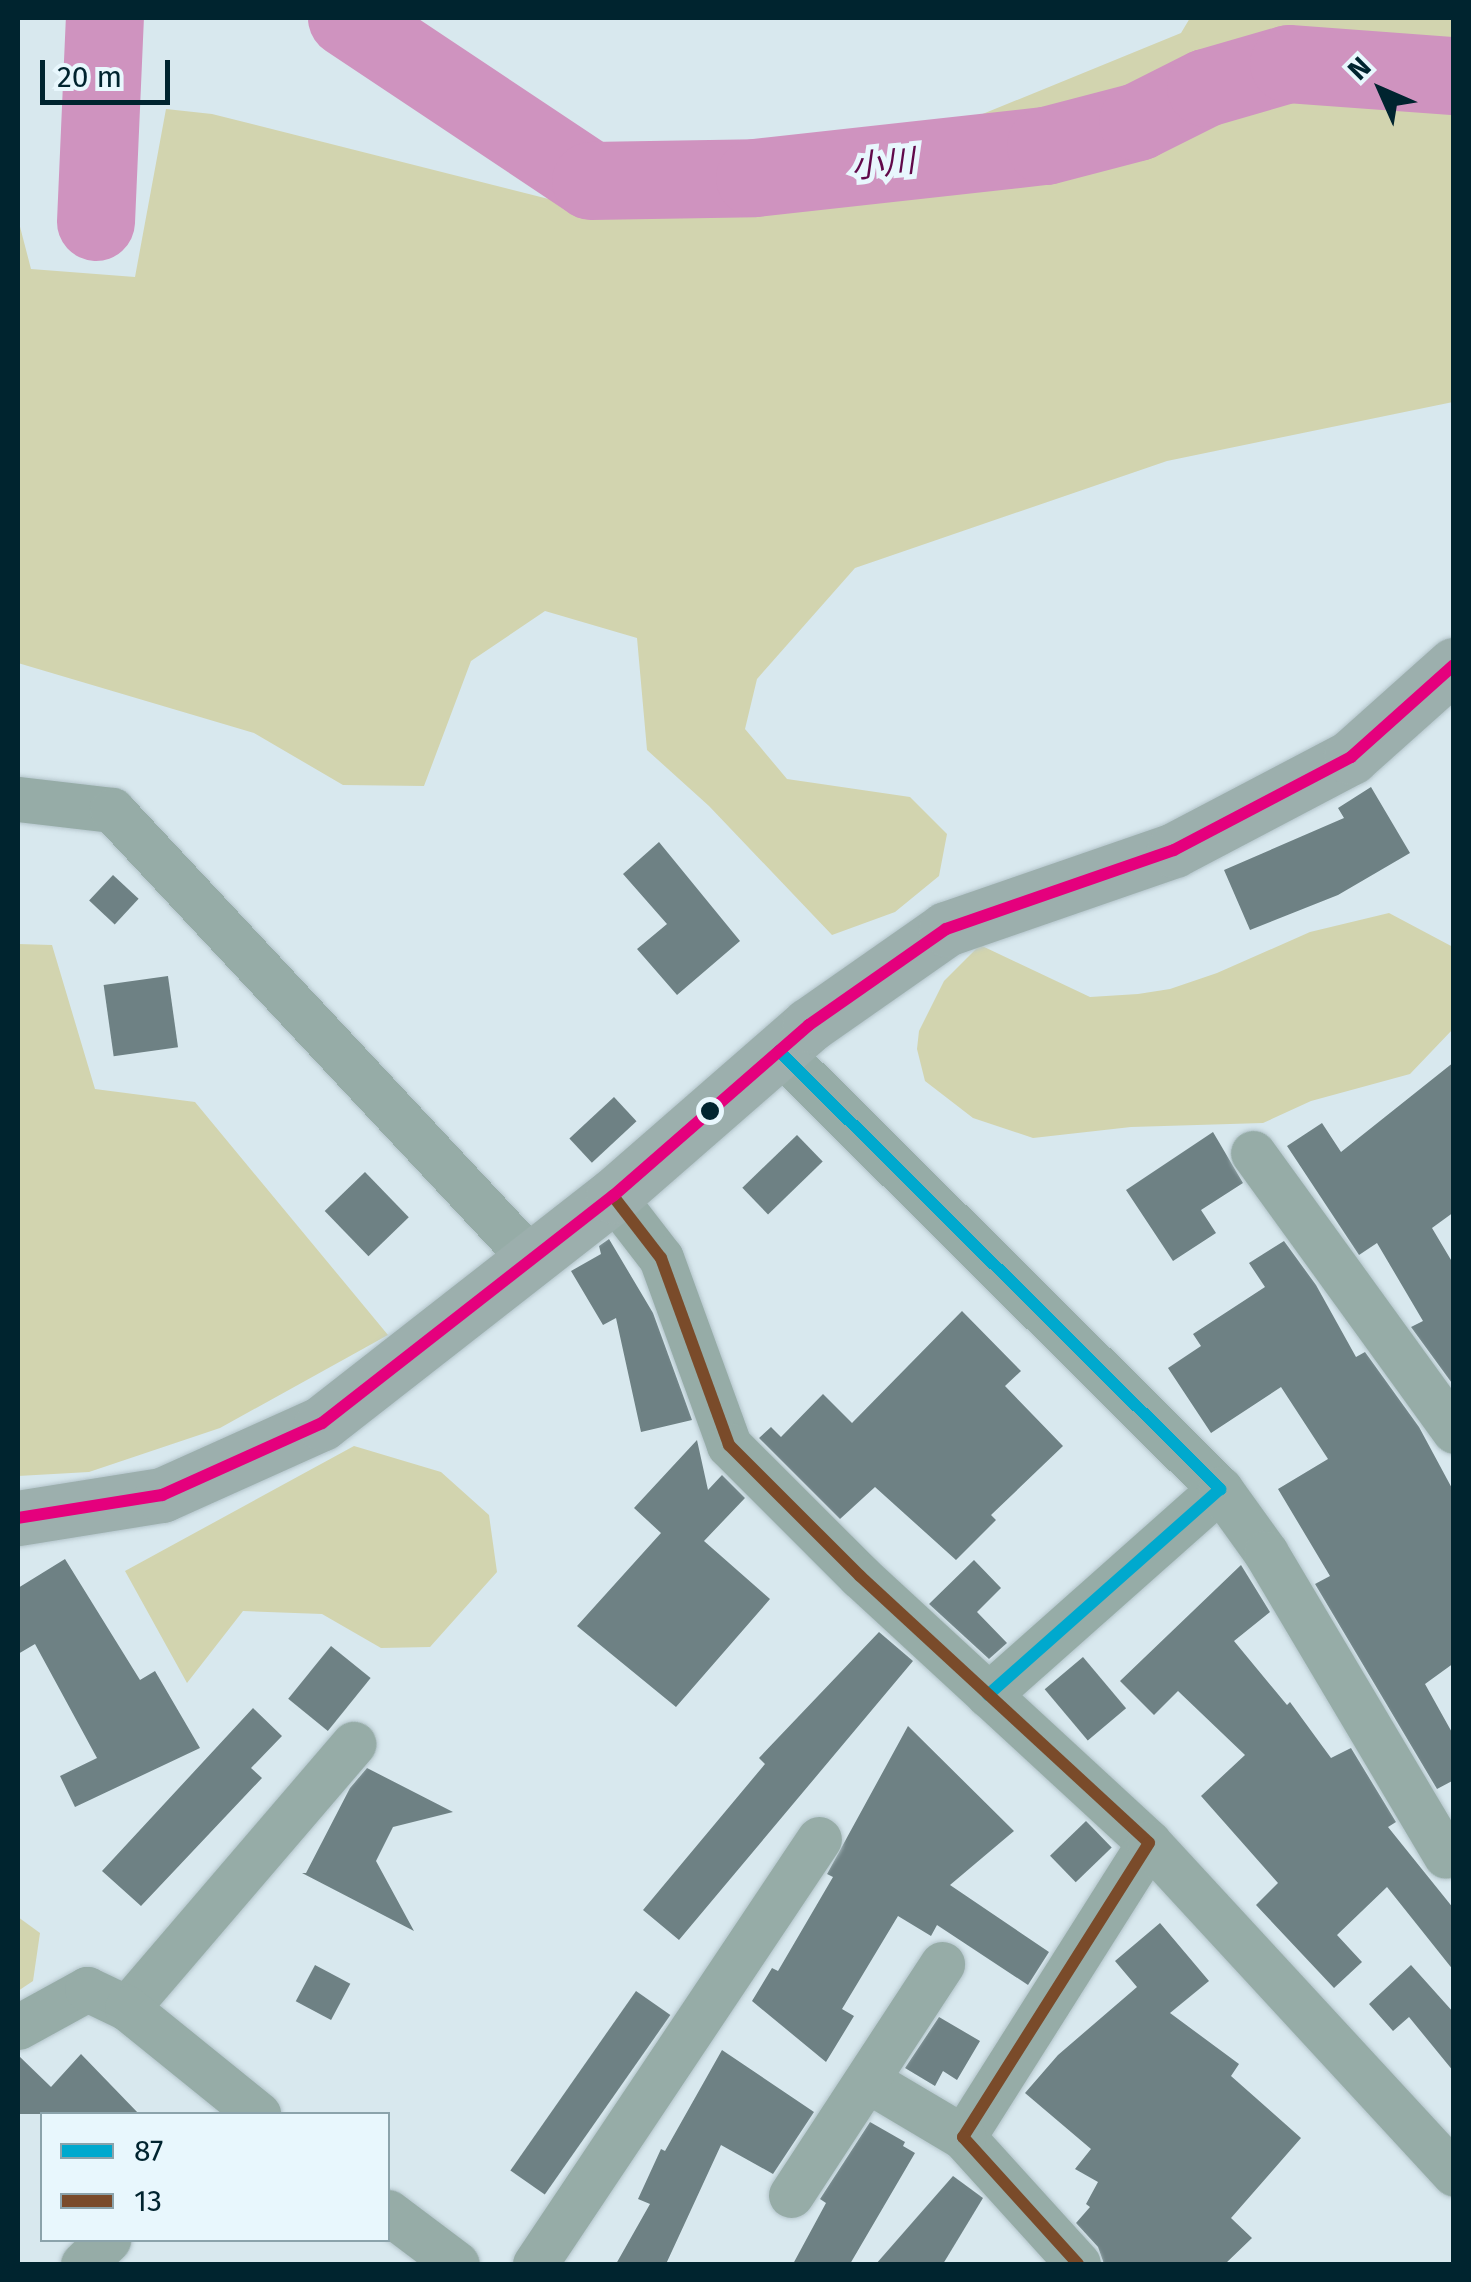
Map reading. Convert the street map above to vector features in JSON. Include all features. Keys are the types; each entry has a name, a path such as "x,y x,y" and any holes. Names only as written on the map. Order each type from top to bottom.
{"main road":[{"path":"18,1518 162,1495 322,1423 614,1196 808,1025 946,929 1174,850 1351,756 1454,665"}],"street":[{"path":"18,799 112,810 533,1261"},
{"path":"779,1051 1220,1489 1266,1553 1446,1856"},
{"path":"1253,1152 1454,1431"},
{"path":"614,1196 662,1258 729,1445 1149,1844 1454,2174"},
{"path":"988,1695 1220,1489"},
{"path":"128,2008 354,1744"},
{"path":"535,2264 819,1839"},
{"path":"963,2137 1149,1844"},
{"path":"792,2195 942,1964"},
{"path":"18,2028 87,1989 128,2008 246,2111"},
{"path":"867,2080 963,2137 1078,2264"},
{"path":"390,2214 457,2264"},
{"path":"83,2264 106,2242"}],"green space":[{"path":"1190,18 1453,18 1453,402 1167,461 855,568 757,679 745,729 787,779 910,797 947,834 939,876 895,912 832,935 709,806 647,750 637,638 545,611 471,661 424,786 343,785 254,733 18,663 18,219 31,269 135,277 166,109 212,114 616,216 814,183 1181,33"},
{"path":"1389,913 1453,947 1453,1029 1410,1074 1311,1101 1263,1123 1131,1127 1033,1138 973,1118 925,1081 917,1049 919,1031 944,981 980,945 1090,997 1138,994 1170,989 1217,973 1310,932"},
{"path":"18,944 52,945 95,1089 195,1102 388,1335 220,1428 89,1472 18,1476"},
{"path":"354,1446 441,1472 489,1515 497,1572 430,1647 381,1648 322,1614 243,1611 187,1683 125,1571"},
{"path":"18,1917 40,1933 33,1981 18,1991"}],"building":[{"path":"1371,787 1410,853 1338,895 1250,930 1224,870 1344,818 1338,808"},
{"path":"659,842 740,941 677,995 637,949 667,924 623,874"},
{"path":"113,875 139,899 115,924 89,901"},
{"path":"168,976 178,1047 114,1056 104,985"},
{"path":"1454,1062 1454,1212 1432,1228 1454,1265 1454,1386 1411,1327 1423,1321 1377,1243 1359,1255 1287,1146 1322,1123 1341,1152"},
{"path":"614,1097 637,1121 592,1163 569,1139"},
{"path":"1213,1132 1243,1183 1201,1210 1216,1233 1173,1261 1126,1190"},
{"path":"797,1135 823,1162 768,1214 742,1188"},
{"path":"365,1172 409,1217 368,1256 325,1211"},
{"path":"609,1239 653,1313 692,1420 641,1432 616,1318 603,1325 571,1271 601,1254 599,1246"},
{"path":"1284,1241 1316,1285 1356,1357 1365,1352 1419,1427 1454,1492 1454,1663 1425,1684 1454,1736 1454,1780 1437,1789 1315,1584 1330,1576 1278,1489 1328,1459 1281,1387 1211,1433 1168,1368 1201,1346 1193,1334 1265,1287 1249,1263"},
{"path":"962,1311 1021,1371 1005,1386 1063,1446 991,1515 996,1520 956,1560 875,1487 840,1519 759,1438 771,1427 781,1437 823,1394 852,1423"},
{"path":"697,1440 708,1490 722,1475 745,1498 704,1541 770,1599 676,1707 577,1626 661,1533 634,1508"},
{"path":"65,1559 140,1680 155,1671 200,1748 75,1807 60,1776 97,1758 35,1644 18,1654 18,1588"},
{"path":"974,1560 1001,1588 977,1612 1007,1643 989,1659 929,1604"},
{"path":"1241,1565 1270,1612 1234,1641 1287,1705 1290,1702 1331,1758 1351,1748 1396,1822 1388,1827 1454,1909 1454,1971 1387,1887 1337,1935 1362,1962 1334,1988 1256,1905 1278,1883 1201,1796 1245,1755 1178,1691 1154,1715 1120,1681"},
{"path":"879,1632 913,1661 679,1940 643,1910 765,1764 759,1758"},
{"path":"331,1646 371,1678 328,1731 288,1699"},
{"path":"1083,1657 1126,1708 1088,1740 1045,1689"},
{"path":"253,1708 282,1736 251,1768 262,1778 141,1906 102,1871"},
{"path":"908,1726 1014,1831 950,1885 1049,1952 1028,1985 937,1925 931,1936 898,1916 842,2009 854,2016 826,2062 752,2001 772,1968 778,1971 833,1877 827,1874"},
{"path":"367,1768 453,1812 393,1827 376,1861 414,1931 302,1873 306,1873 350,1788"},
{"path":"1086,1821 1112,1848 1076,1882 1050,1856"},
{"path":"1160,1923 1209,1981 1170,2013 1239,2064 1231,2076 1301,2138 1231,2218 1252,2238 1225,2264 1104,2264 1098,2247 1076,2223 1090,2207 1086,2204 1098,2182 1075,2169 1091,2149 1025,2093 1058,2055 1137,1987 1115,1961"},
{"path":"315,1965 350,1984 331,2020 296,2001"},
{"path":"1411,1965 1454,2013 1454,2072 1409,2017 1393,2031 1369,2004"},
{"path":"636,1991 670,2015 545,2194 510,2170"},
{"path":"939,2017 980,2041 957,2080 943,2071 935,2086 905,2068"},
{"path":"722,2050 814,2112 773,2174 721,2145 666,2264 616,2264 650,2204 638,2199 661,2149 665,2151"},
{"path":"81,2054 137,2112 18,2114 18,2055 51,2087"},
{"path":"870,2122 905,2142 903,2146 915,2153 850,2264 793,2264 826,2203 820,2199"},
{"path":"953,2176 983,2198 943,2264 876,2264"}],"waterway":[{"path":"96,222 105,18"},
{"name":"小川","path":"347,18 591,181 755,178 1046,146 1138,122 1206,88 1289,64 1454,76"}],"transit line":[{"name":"20","path":"18,1518 162,1495 322,1423 613,1196 809,1025 946,929 1174,850 1351,757 1454,665"},
{"name":"87","path":"779,1051 1220,1489 988,1695"},
{"name":"13","path":"613,1196 661,1258 729,1445 860,1576 1149,1843 963,2137 1078,2264"}]}
